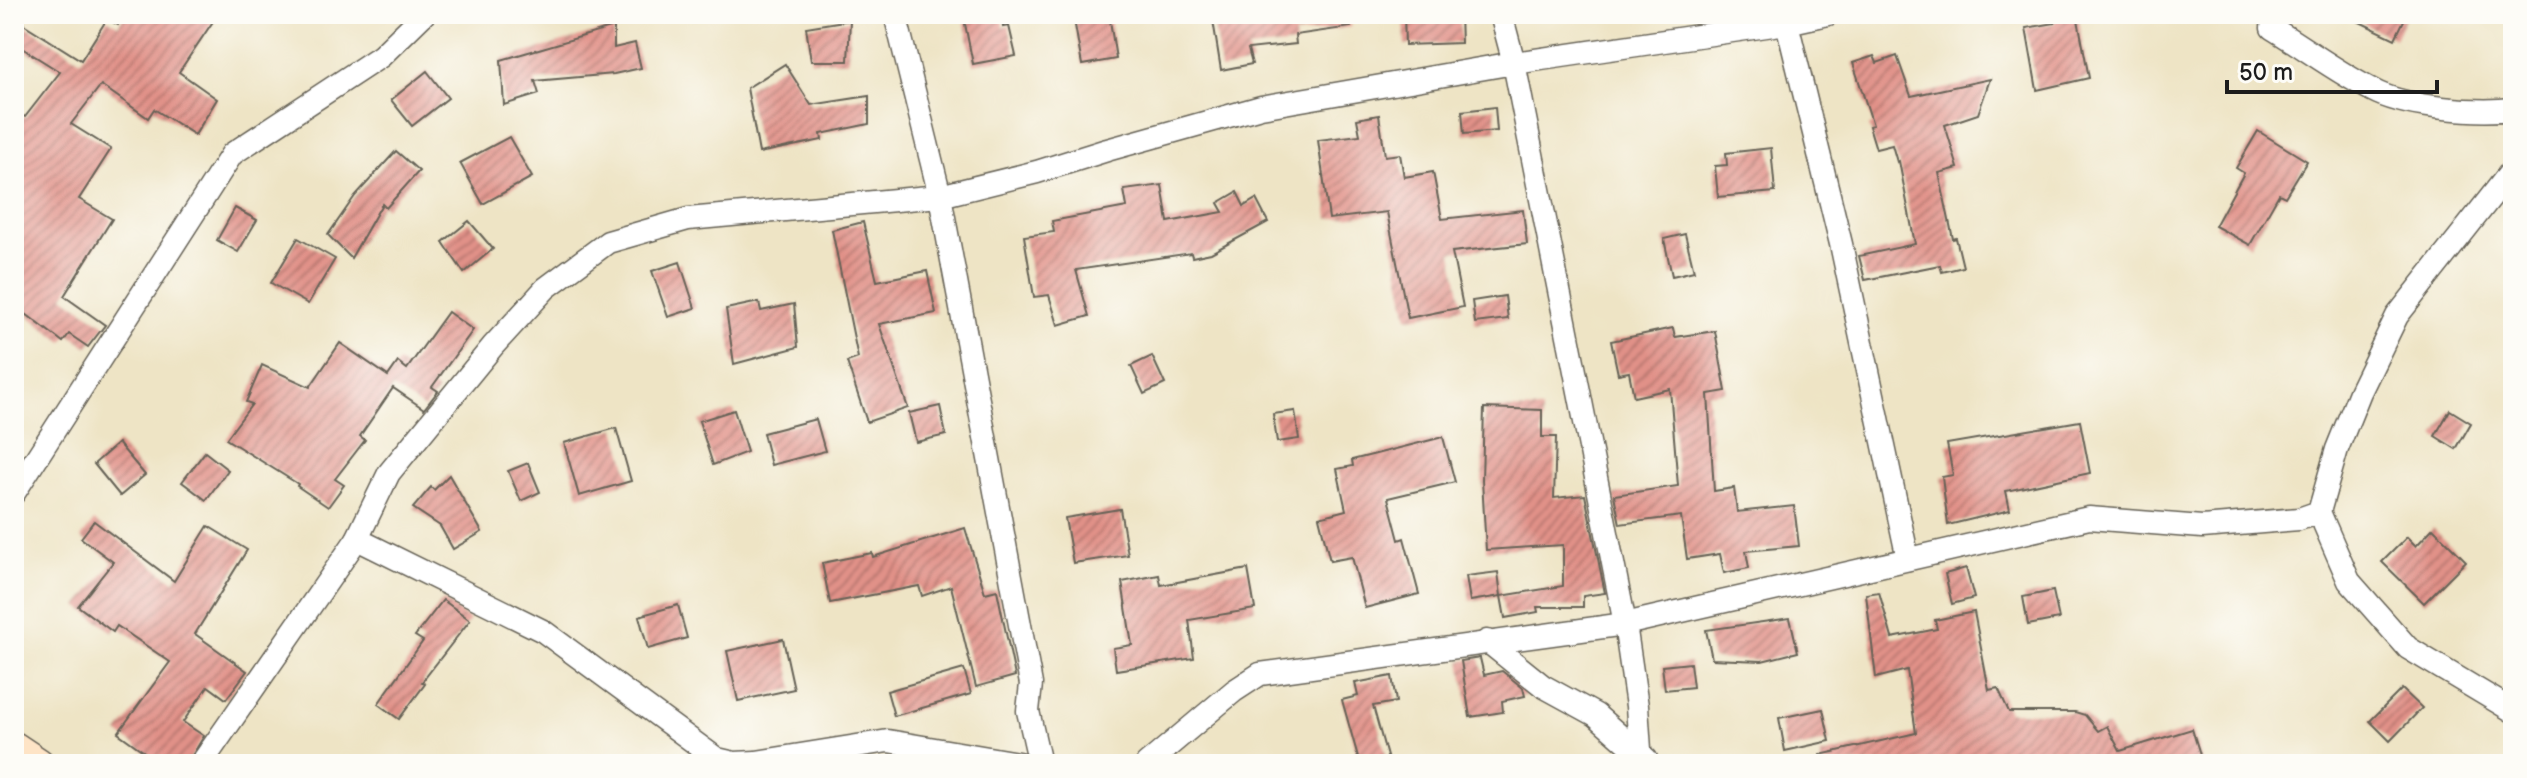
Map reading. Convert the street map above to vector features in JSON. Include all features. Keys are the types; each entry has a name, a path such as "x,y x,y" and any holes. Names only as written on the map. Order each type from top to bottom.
{"street":[{"path":"14,493 232,154 381,56 424,14"},
{"path":"895,14 940,196 1023,638 1031,684 1028,711 1040,764"},
{"path":"1501,14 1514,63 1625,624 1644,760"},
{"path":"201,764 357,539 389,473 493,346 546,288 608,242 688,219 940,196 1037,172 1261,107 1787,18 1828,14"},
{"path":"1787,18 1841,244 1908,559"},
{"path":"2272,28 2379,94 2425,105 2513,109"},
{"path":"2513,169 2397,316 2360,392 2337,449 2319,512 2349,581 2408,648 2513,711"},
{"path":"1147,764 1234,691 1260,674 1625,624 2089,518 2202,527 2299,519 2319,512"},
{"path":"357,539 543,631 717,759 734,763 756,762 888,741 1024,764"},
{"path":"1487,641 1543,686 1596,715 1644,760"},
{"path":"14,748 38,764"}],"building":[{"path":"125,14 218,14 179,72 217,99 195,135 154,109 148,118 101,85 71,124 111,149 79,199 112,219 64,296 105,325 88,347 69,334 63,342 14,305 14,110 25,117 60,72 14,43 14,18 81,60 107,19 118,25"},
{"path":"963,14 1002,14 1003,27 1009,26 1016,56 973,64"},
{"path":"1073,14 1109,14 1116,59 1082,65"},
{"path":"1212,14 1350,14 1351,27 1295,35 1296,44 1248,49 1252,64 1221,70"},
{"path":"1404,14 1460,14 1461,43 1405,45"},
{"path":"2053,14 2077,14 2089,78 2037,90 2026,28 2055,23"},
{"path":"2343,14 2407,14 2395,39"},
{"path":"850,20 848,61 811,61 806,27"},
{"path":"614,27 614,48 635,43 641,68 614,74 535,81 539,94 504,105 501,60"},
{"path":"1874,56 1877,63 1897,56 1911,96 1990,79 1978,114 1945,125 1958,168 1939,173 1953,239 1956,238 1963,267 1942,272 1940,265 1865,280 1859,256 1915,244 1899,161 1892,145 1876,149 1869,126 1873,125 1853,63"},
{"path":"785,64 811,105 869,96 869,124 821,134 822,140 759,153 747,88"},
{"path":"427,71 448,98 412,126 391,100"},
{"path":"1495,107 1497,131 1464,134 1462,111"},
{"path":"1379,115 1385,156 1400,154 1404,177 1433,172 1442,219 1523,210 1527,244 1452,252 1463,307 1408,318 1387,212 1329,219 1318,140 1360,135 1357,119"},
{"path":"2258,131 2307,161 2285,197 2279,194 2250,245 2215,226 2244,173 2236,168"},
{"path":"509,137 532,177 483,204 460,163"},
{"path":"1771,148 1775,192 1718,197 1715,166 1727,165 1726,153"},
{"path":"396,151 419,171 386,208 382,204 351,258 328,235 355,196"},
{"path":"1162,185 1168,222 1223,212 1218,203 1237,192 1244,206 1256,199 1268,222 1211,253 1192,257 1191,253 1076,270 1089,316 1058,325 1049,295 1034,297 1024,236 1054,232 1052,221 1127,207 1124,190"},
{"path":"235,208 257,220 238,252 217,240"},
{"path":"469,221 493,249 464,273 443,242"},
{"path":"863,222 877,281 927,271 936,313 879,324 908,408 867,422 847,362 858,358 832,230"},
{"path":"1685,234 1694,271 1672,276 1664,239"},
{"path":"298,238 335,259 308,304 271,283"},
{"path":"680,262 695,308 668,317 652,271"},
{"path":"1505,296 1508,319 1475,323 1472,301"},
{"path":"759,302 761,311 794,304 798,347 734,364 726,309"},
{"path":"448,312 473,330 432,387 438,391 424,409 393,388 360,436 365,440 335,479 344,485 328,507 298,484 226,439 252,404 246,402 262,365 310,387 340,343 388,376 398,362 407,369"},
{"path":"1673,328 1675,337 1715,331 1726,391 1708,394 1714,491 1734,488 1737,512 1794,506 1799,546 1746,551 1749,568 1724,573 1720,554 1687,559 1681,516 1620,524 1614,495 1678,486 1670,389 1634,397 1629,372 1618,374 1611,341"},
{"path":"1152,356 1165,384 1144,394 1131,366"},
{"path":"940,406 946,435 916,442 909,413"},
{"path":"1484,408 1542,410 1542,437 1556,437 1554,498 1585,495 1605,593 1583,596 1583,607 1537,607 1538,612 1505,618 1501,596 1563,586 1563,545 1486,550 1482,480"},
{"path":"734,410 747,452 713,465 699,421"},
{"path":"2450,410 2471,423 2456,449 2435,436"},
{"path":"1295,411 1299,439 1277,442 1273,414"},
{"path":"816,419 825,451 771,465 763,433"},
{"path":"2080,421 2090,473 2006,491 2010,510 1948,525 1942,477 1953,475 1947,444"},
{"path":"616,428 631,481 579,496 564,443"},
{"path":"1443,437 1455,482 1388,498 1399,540 1404,538 1419,594 1365,608 1352,557 1330,561 1319,517 1346,510 1337,469 1353,466 1352,460"},
{"path":"118,443 145,475 120,496 94,464"},
{"path":"205,452 228,470 206,500 182,482"},
{"path":"528,463 540,492 521,501 508,471"},
{"path":"449,475 482,532 453,549 440,526 413,508 431,487 434,490"},
{"path":"1120,509 1128,555 1073,563 1065,518"},
{"path":"94,521 174,581 208,526 247,550 195,634 247,671 226,699 208,686 183,722 204,736 187,764 161,764 118,733 170,662 117,626 113,632 78,606 113,562 81,538"},
{"path":"965,528 985,593 997,590 1015,676 976,687 951,586 922,596 919,586 830,603 822,563 872,553 873,557"},
{"path":"2433,528 2466,561 2424,603 2382,562 2407,537 2416,546"},
{"path":"1966,568 1974,598 1952,604 1945,574"},
{"path":"1248,569 1255,609 1189,620 1194,658 1116,670 1113,648 1132,645 1122,582 1159,575 1161,585"},
{"path":"1498,572 1501,596 1470,601 1466,576"},
{"path":"2053,591 2059,619 2028,625 2023,597"},
{"path":"1879,592 1892,638 1937,629 1935,620 1974,612 1989,690 1998,688 2009,712 2075,712 2085,715 2098,731 2107,726 2120,751 2192,729 2203,764 1821,764 1820,755 1916,733 1907,670 1876,678 1866,594"},
{"path":"443,600 470,620 422,682 425,684 399,719 378,704 423,641 415,636"},
{"path":"678,605 687,638 648,649 639,616"},
{"path":"1790,618 1798,652 1762,661 1712,659 1706,630"},
{"path":"783,639 794,689 738,701 727,651"},
{"path":"1480,658 1484,675 1502,671 1523,688 1525,696 1502,701 1503,712 1470,717 1461,661"},
{"path":"1690,663 1693,687 1665,690 1662,666"},
{"path":"964,669 971,694 894,716 887,691"},
{"path":"1392,676 1396,702 1373,706 1389,764 1360,764 1342,700 1358,696 1355,683"},
{"path":"2402,689 2422,708 2390,741 2370,721"},
{"path":"1823,709 1830,741 1785,751 1779,718"}]}
